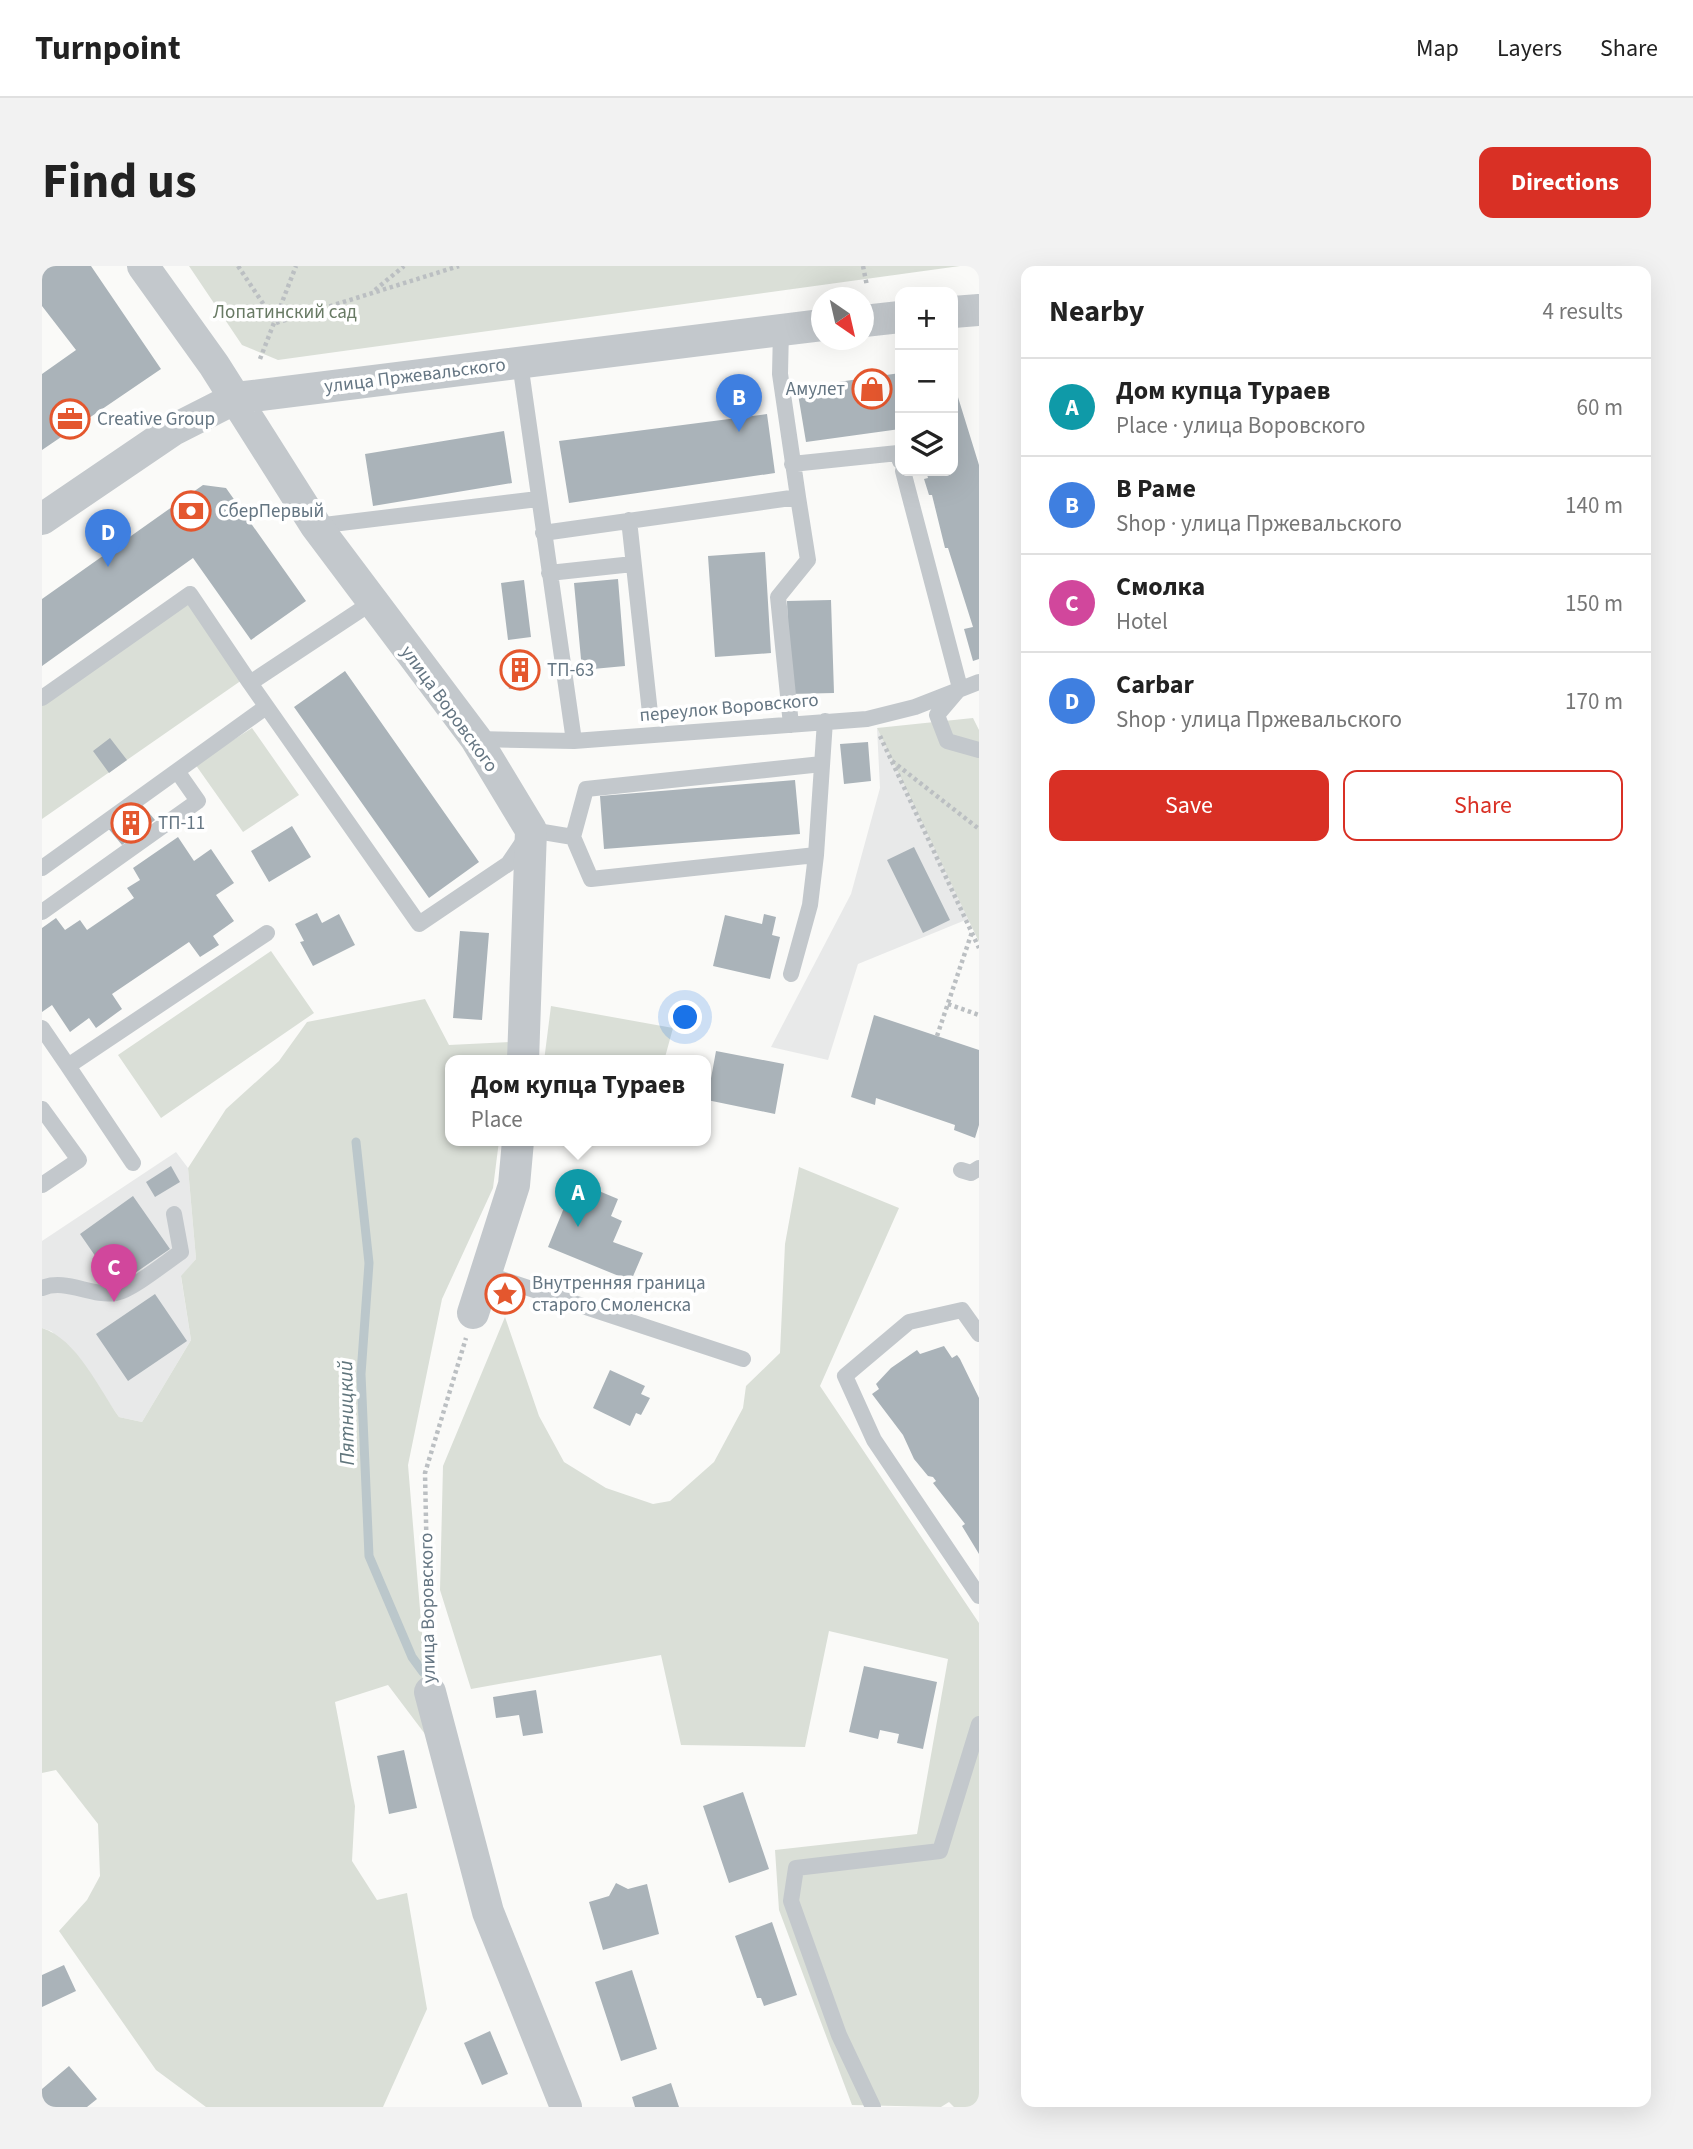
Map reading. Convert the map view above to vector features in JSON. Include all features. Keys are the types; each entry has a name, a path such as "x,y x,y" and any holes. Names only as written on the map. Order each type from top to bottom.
{"street":[{"name":"улица Воровского","path":"143,266 236,398 316,526 371,604 476,739 531,830"},
{"path":"958,312 979,310"},
{"path":"874,320 895,318"},
{"name":"улица Пржевальского","path":"42,519 173,430 236,398 811,326"},
{"path":"523,1055 531,830"},
{"path":"473,1313 514,1185 518,1146"},
{"name":"улица Воровского","path":"430,1692 488,1912 566,2107"}],"lane":[{"path":"781,329 780,374 808,560 778,597 791,725"},
{"path":"520,363 574,741"},
{"path":"792,464 895,453"},
{"path":"904,476 960,688 937,715 947,741 979,750"},
{"path":"543,533 798,498"},
{"path":"316,526 538,499"},
{"path":"629,520 650,713"},
{"path":"549,573 633,564"},
{"path":"42,698 190,594 419,924 508,864 531,830 573,837"},
{"path":"250,683 371,604"},
{"name":"переулок Воровского","path":"476,739 574,741 872,718 915,707 979,682"},
{"path":"42,868 266,707"},
{"path":"791,974 810,905 825,721"},
{"path":"816,855 591,879 573,837 586,789 822,764"},
{"path":"42,912 198,802 177,771"},
{"path":"68,1066 267,933"},
{"path":"42,1028 133,1163"},
{"path":"42,1109 79,1160 42,1185"},
{"path":"961,1170 971,1173 979,1168"},
{"path":"42,1288 53,1284 93,1292 118,1293 181,1252 174,1214"},
{"path":"486,1275 743,1359"},
{"path":"979,1334 962,1310 909,1322 845,1376 874,1440 979,1595"},
{"path":"873,2107 839,2035 791,1902 796,1868 940,1851 979,1724"}],"path":[{"path":"238,266 276,323"},
{"path":"260,359 296,266"},
{"path":"371,293 404,266"},
{"path":"276,323 459,266"},
{"path":"863,266 867,286"},
{"path":"872,718 979,948"},
{"path":"892,760 979,829"},
{"path":"937,1036 972,932"},
{"path":"948,1004 979,1015"},
{"name":"улица Воровского","path":"430,1692 425,1473 473,1313"}],"shaded area":[{"path":"877,728 968,919 858,964 828,1060 771,1047 851,894 880,788"},
{"path":"176,1152 188,1168 196,1259 181,1277 191,1340 142,1422 119,1417 73,1351 51,1331 42,1328 42,1241"}],"green space":[{"name":"Лопатинский сад","path":"189,266 960,266 278,360 242,345"},
{"path":"189,601 242,680 42,819 42,704"},
{"path":"973,718 979,730 979,942 877,728"},
{"path":"252,728 299,795 243,832 195,764"},
{"path":"271,951 314,1013 161,1118 118,1055"},
{"path":"425,999 449,1045 512,1042 511,1055 445,1055 445,1146 498,1146 493,1188 442,1299 408,1465 431,1742 388,1685 335,1702 355,1806 352,1861 377,1900 407,1893 427,2009 383,2107 206,2107 156,2070 59,1931 87,1900 100,1876 98,1824 56,1770 42,1773 42,1328 55,1334 76,1354 119,1417 142,1422 191,1340 181,1276 196,1259 188,1168 226,1109 279,1061 307,1022"},
{"path":"551,1006 673,1028 666,1055 545,1055"},
{"path":"799,1167 899,1208 820,1386 979,1623 979,2107 954,2107 949,2102 941,2107 852,2105 779,1910 775,1850 917,1834 948,1659 829,1631 805,1747 681,1745 661,1655 471,1689 440,1590 443,1466 505,1317 539,1416 564,1462 606,1488 653,1504 670,1501 714,1462 743,1408 746,1386 780,1353 785,1244"}],"building":[{"path":"42,266 91,266 161,369 42,450 42,374 76,350 42,306"},
{"path":"895,374 895,430 806,442 797,388"},
{"path":"958,397 979,465 979,659 973,661 964,629 973,627 948,548 945,548 932,495 929,495 924,479 958,476"},
{"path":"767,414 775,473 569,503 559,441"},
{"path":"504,431 512,483 373,506 365,454"},
{"path":"203,485 226,488 306,601 251,640 193,558 42,666 42,599"},
{"path":"765,552 771,653 715,657 708,556"},
{"path":"618,579 625,666 582,670 574,583"},
{"path":"524,580 531,637 508,640 501,583"},
{"path":"831,600 834,693 790,694 787,601"},
{"name":"ТП-63","path":"531,653 537,683 509,689 503,658"},
{"path":"345,671 479,862 429,898 294,707"},
{"path":"110,738 127,760 109,773 93,751"},
{"path":"868,742 871,781 844,784 840,744"},
{"path":"795,780 800,834 604,849 600,796"},
{"name":"ТП-11","path":"140,802 155,820 122,845 107,827"},
{"path":"292,826 311,857 269,882 251,851"},
{"path":"178,837 194,861 211,849 234,883 216,895 234,921 213,936 219,945 200,957 189,942 112,994 122,1009 96,1028 89,1018 70,1032 52,1005 42,1012 42,928 56,918 65,930 80,920 87,930 134,898 127,888 140,880 133,868"},
{"path":"914,847 950,920 923,933 887,860"},
{"path":"317,913 322,923 339,914 355,945 313,966 300,942 304,941 295,924"},
{"path":"764,914 776,917 772,935 780,937 770,979 713,966 725,915 762,924"},
{"path":"460,931 489,933 482,1020 453,1018"},
{"path":"874,1015 979,1050 979,1125 975,1138 954,1130 955,1125 876,1098 875,1105 851,1097"},
{"path":"716,1051 784,1064 775,1114 711,1101 711,1078"},
{"path":"171,1166 180,1182 155,1197 146,1182"},
{"path":"575,1181 618,1199 611,1216 622,1221 613,1242 643,1253 631,1281 548,1247"},
{"path":"133,1196 170,1249 116,1286 80,1234"},
{"path":"155,1294 187,1341 128,1381 96,1334"},
{"path":"944,1346 952,1358 957,1355 960,1359 979,1398 979,1554 962,1526 965,1524 933,1483 936,1481 933,1477 928,1476 914,1459 903,1435 872,1394 879,1389 876,1384 891,1368 917,1350 920,1354"},
{"path":"610,1370 645,1386 641,1394 650,1398 641,1415 636,1413 630,1426 593,1408"},
{"path":"864,1666 937,1682 923,1749 897,1743 899,1734 880,1730 878,1739 849,1732"},
{"path":"536,1690 543,1733 523,1736 519,1715 496,1718 493,1697"},
{"path":"404,1750 417,1808 389,1814 377,1756"},
{"path":"743,1792 769,1869 729,1883 703,1806"},
{"path":"616,1883 628,1889 647,1884 659,1934 603,1950 589,1902 609,1896"},
{"path":"772,1922 797,1995 764,2006 761,1998 757,1998 735,1936"},
{"path":"64,1965 76,1991 42,2007 42,1975"},
{"path":"632,1970 657,2049 621,2061 595,1982"},
{"path":"490,2031 508,2074 482,2085 464,2043"},
{"path":"69,2066 97,2099 87,2107 42,2107 42,2089"},
{"path":"671,2083 679,2107 635,2107 632,2097"}],"waterway":[{"name":"Пятницкий","path":"356,1142 369,1263 361,1374 369,1556 412,1657 423,1672"}],"place":[{"name":"Амулет","path":"872,389"},
{"name":"Сreative Group","path":"70,419"},
{"name":"В Раме","path":"739,432"},
{"name":"СберПервый","path":"191,511"},
{"name":"Carbar","path":"108,567"},
{"name":"ТП-63","path":"520,670"},
{"name":"ТП-11","path":"131,823"},
{"name":"Дом купца Тураев","path":"578,1227"},
{"name":"Внутренняя граница старого Смоленска","path":"505,1294"},
{"name":"Смолка","path":"114,1302"}]}
